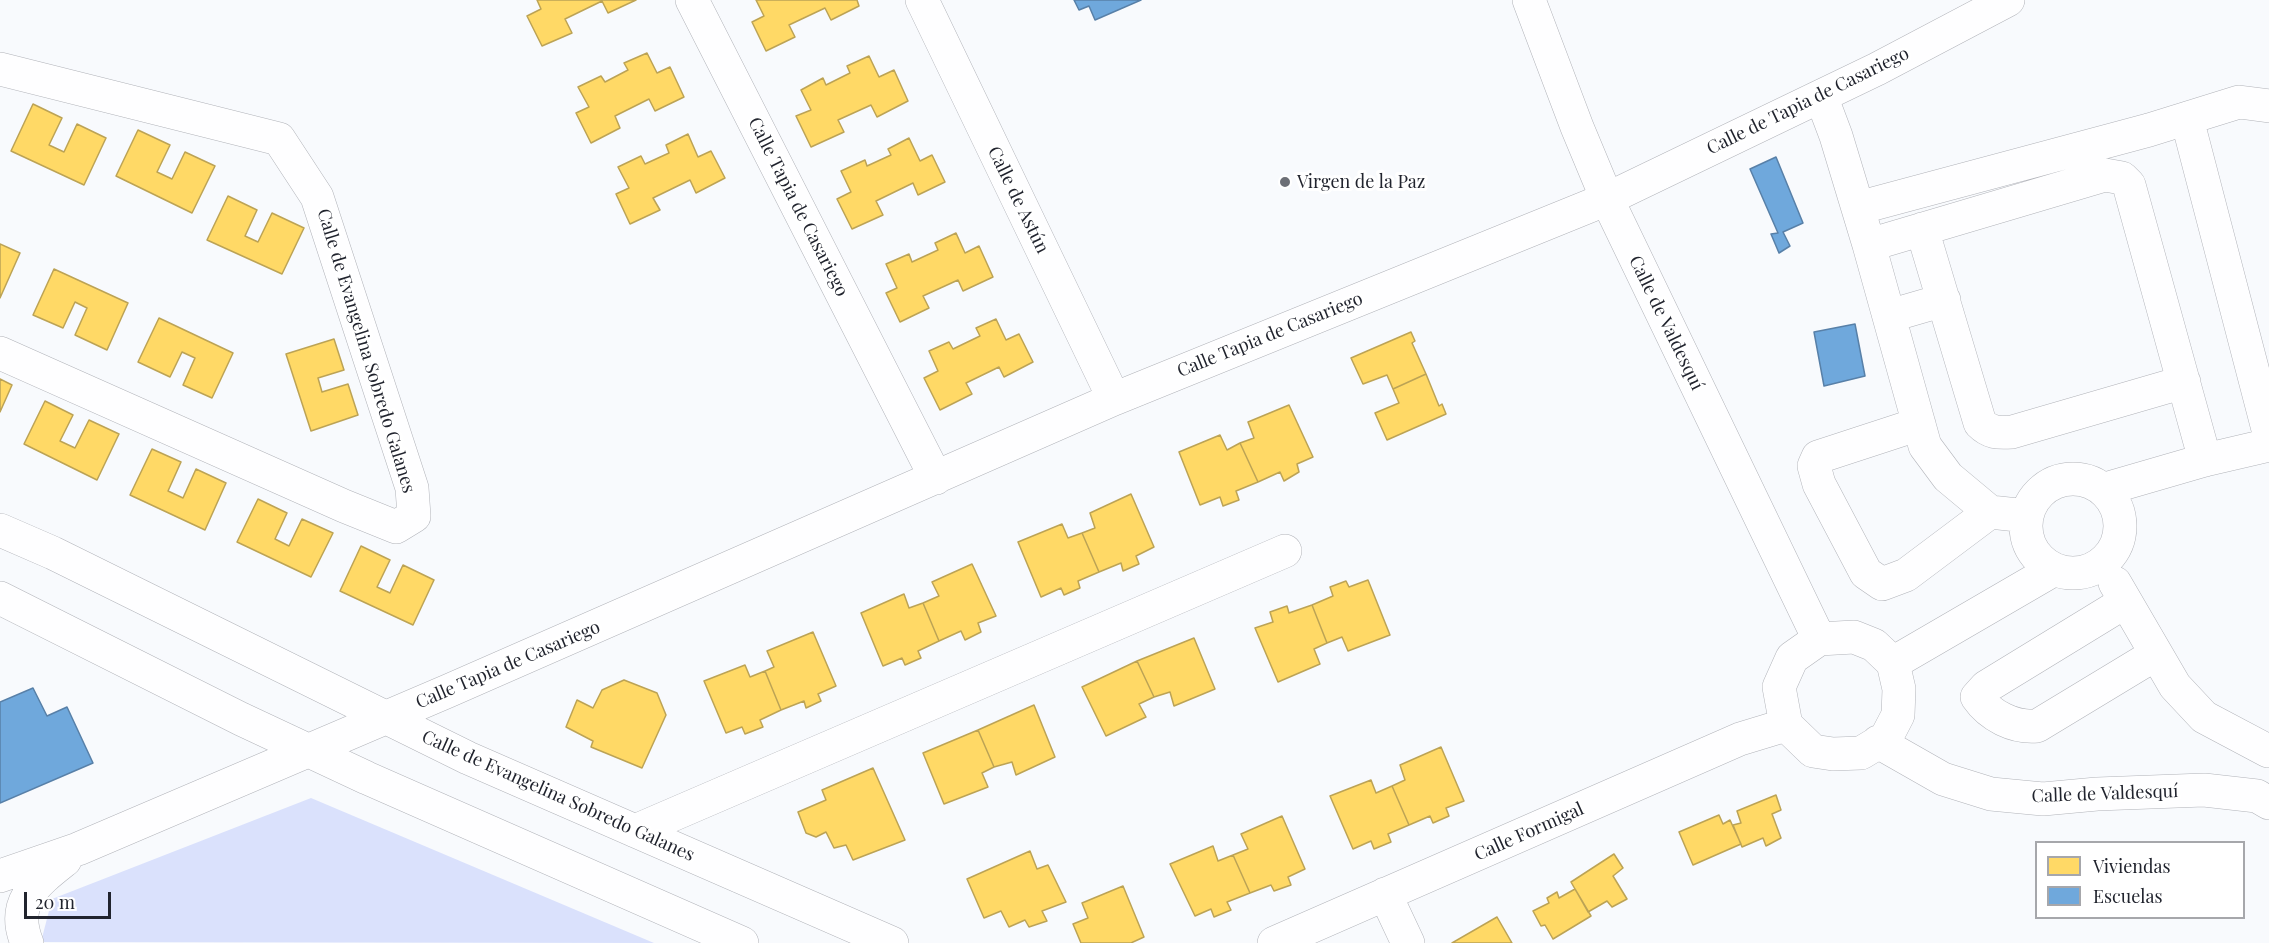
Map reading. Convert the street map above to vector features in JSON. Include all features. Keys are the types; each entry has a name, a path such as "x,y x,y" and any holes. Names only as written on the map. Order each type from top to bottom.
{"street":[{"name":"Calle Tapia de Casariego","path":"692,0 936,478"},
{"name":"Calle de Astún","path":"922,0 1114,399"},
{"name":"Calle de Valdesquí","path":"1530,0 1577,128 1607,199 1819,639"},
{"name":"Calle de Tapia de Casariego","path":"1607,199 1877,69 2008,0"},
{"name":"Calle de Evangelina Sobredo Galanes","path":"0,69 279,139 317,197 412,488 414,516 396,527 0,353"},
{"path":"1821,96 1836,136 1869,244 1925,446 1948,477 1990,512 2027,516"},
{"path":"1858,208 2187,119 2239,102 2269,106"},
{"path":"2187,119 2269,433"},
{"path":"1869,244 2105,175 2122,178 2130,185 2205,460"},
{"name":"Calle Tapia de Casariego","path":"0,876 78,849 448,692 1114,399 1607,199"},
{"path":"1922,229 1980,423 1986,430 1997,433 2012,432 2184,382"},
{"path":"1889,316 1944,300"},
{"path":"1919,424 1818,457 1814,466 1819,484 1866,573 1882,584 1906,575 1990,512"},
{"path":"2105,489 2205,460 2269,445"},
{"path":"2080,478 2105,489 2120,512 2120,539 2105,562 2080,573 2053,570 2033,552 2025,526 2032,500 2053,481 2080,478"},
{"name":"Calle de Evangelina Sobredo Galanes","path":"0,530 468,758 892,943"},
{"path":"635,831 1285,551"},
{"path":"2105,562 2125,602 2175,686 2204,717 2268,751"},
{"path":"1893,663 2053,570"},
{"path":"0,598 308,751 742,943"},
{"path":"2125,602 1986,687 1977,697 1985,708 2011,722 2023,727 2037,726 2156,654"},
{"path":"1854,637 1874,645 1893,663 1899,689 1898,714 1886,738 1861,753 1833,754 1813,751 1786,725 1779,687 1792,658 1819,639 1854,637"},
{"name":"Calle Formigal","path":"1274,943 1740,739 1786,725"},
{"name":"Calle de Valdesquí","path":"1878,742 1943,779 1991,794 2043,799 2097,794 2205,790 2257,796 2269,803"},
{"name":"Calle Tapia de Casariego","path":"27,943 22,919 30,890 78,849"},
{"path":"1386,894 1407,943"}],"shaded area":[{"path":"311,798 654,943 41,942 52,899"}],"building: Viviendas":[{"path":"537,0 636,0 608,13 602,1 565,19 572,33 542,46 527,16 541,9"},
{"path":"756,0 857,0 859,6 831,20 825,8 789,25 795,37 766,51 752,22 764,16"},
{"path":"647,53 657,73 670,67 684,97 655,111 649,99 615,116 620,128 591,143 576,113 589,107 578,87 601,76 605,82 628,70 624,63"},
{"path":"869,56 879,77 894,70 908,101 877,117 871,105 838,120 844,132 811,147 796,116 811,110 801,90 823,78 826,85 850,73 847,66"},
{"path":"33,104 62,118 49,145 64,152 77,124 106,138 84,185 11,151"},
{"path":"138,130 170,145 157,172 172,179 185,152 215,166 192,213 116,176"},
{"path":"688,134 698,157 711,151 725,178 696,193 690,180 653,198 660,210 630,224 616,194 629,188 618,167 641,156 645,164 669,153 666,145"},
{"path":"909,138 920,161 932,155 945,182 918,195 913,183 876,201 883,215 852,229 837,199 851,192 841,171 865,160 867,166 891,155 888,149"},
{"path":"228,196 257,210 245,236 258,242 272,213 304,228 282,274 207,240"},
{"path":"956,233 965,253 979,246 993,277 963,291 958,280 923,296 929,308 900,322 886,293 897,288 886,264 909,254 912,262 938,250 935,243"},
{"path":"0,244 20,253 0,298"},
{"path":"54,269 128,303 107,350 75,335 87,308 75,302 63,328 33,315"},
{"path":"159,318 233,353 212,398 183,385 195,358 182,352 170,377 138,362"},
{"path":"996,319 1006,340 1019,334 1033,362 1004,377 999,367 966,383 972,394 940,410 924,378 938,371 929,351 949,342 953,349 980,336 976,328"},
{"path":"1411,332 1415,341 1412,343 1426,374 1393,389 1387,375 1363,384 1351,358"},
{"path":"334,339 344,370 318,378 322,392 348,384 358,415 311,431 286,354"},
{"path":"1426,374 1439,406 1442,404 1446,414 1387,440 1375,413 1399,403 1393,389"},
{"path":"0,379 12,385 0,412"},
{"path":"45,401 73,415 60,441 75,448 89,420 119,434 97,480 24,444"},
{"path":"1289,405 1313,457 1297,464 1299,472 1284,481 1280,472 1258,482 1240,443 1254,438 1248,422"},
{"path":"1220,435 1227,450 1240,443 1258,482 1236,491 1239,500 1223,506 1220,497 1200,505 1179,452"},
{"path":"152,449 181,462 168,491 183,498 196,469 226,483 205,530 130,495"},
{"path":"1131,494 1154,547 1136,556 1139,564 1123,571 1121,563 1099,572 1082,533 1095,528 1090,513"},
{"path":"258,499 287,513 275,539 289,546 302,519 333,533 311,577 237,542"},
{"path":"1062,524 1068,538 1082,533 1099,572 1078,581 1080,588 1064,595 1061,588 1041,597 1018,542"},
{"path":"361,546 390,560 377,587 390,593 403,565 434,580 413,625 340,591"},
{"path":"972,564 996,616 978,623 981,632 965,640 961,631 939,641 923,603 939,596 932,582"},
{"path":"1368,580 1390,635 1348,651 1342,637 1327,643 1312,605 1333,596 1330,587 1346,581 1349,587"},
{"path":"904,594 909,608 923,603 939,641 918,651 921,658 905,665 902,658 883,666 861,613"},
{"path":"1312,605 1327,643 1314,649 1320,664 1278,682 1255,628 1273,622 1270,612 1287,606 1289,613"},
{"path":"813,632 836,686 818,694 821,701 806,708 804,701 781,710 765,671 774,667 767,651"},
{"path":"1194,638 1215,689 1174,706 1170,692 1154,697 1137,661"},
{"path":"1137,661 1154,697 1139,704 1146,717 1106,736 1082,687"},
{"path":"745,665 750,677 765,671 781,710 760,720 763,727 745,734 742,727 726,733 704,681"},
{"path":"624,680 657,693 666,715 642,768 591,747 593,741 566,727 577,700 593,708 602,690"},
{"path":"1034,705 1055,757 1016,775 1012,762 994,767 978,730"},
{"path":"978,730 994,767 982,773 988,787 944,804 923,753"},
{"path":"1441,747 1464,801 1446,808 1449,816 1433,823 1430,816 1409,825 1392,786 1405,780 1400,765"},
{"path":"873,768 905,840 853,860 846,845 834,848 826,832 816,837 806,833 798,812 826,800 822,790"},
{"path":"1371,780 1376,793 1392,786 1409,825 1388,834 1391,842 1374,849 1371,841 1353,849 1330,796"},
{"path":"1776,795 1781,810 1772,814 1781,838 1766,846 1763,838 1742,847 1733,825 1741,823 1737,811"},
{"path":"1719,815 1723,824 1730,820 1741,844 1693,865 1679,832"},
{"path":"1282,816 1305,869 1288,877 1291,885 1274,891 1271,885 1250,893 1233,855 1248,849 1241,834"},
{"path":"1213,846 1218,861 1233,855 1250,893 1227,902 1231,910 1214,917 1211,909 1195,916 1170,864"},
{"path":"1030,851 1037,869 1048,865 1066,902 1042,911 1047,921 1029,927 1025,920 1009,927 1001,911 984,918 967,879"},
{"path":"1614,854 1623,868 1613,876 1627,899 1612,907 1607,901 1588,912 1571,882"},
{"path":"1123,886 1144,937 1131,943 1081,943 1073,924 1088,918 1082,903"},
{"path":"1575,889 1591,916 1553,939 1545,925 1541,926 1533,911 1549,903 1547,898 1557,892 1559,898"},
{"path":"1497,917 1512,943 1452,943"}],"building: Escuelas":[{"path":"1074,0 1141,0 1095,20 1089,6 1079,10"},
{"path":"1776,157 1803,223 1783,232 1790,246 1779,253 1771,234 1778,233 1750,169"},
{"path":"1855,324 1865,376 1824,386 1814,332"},
{"path":"33,688 47,716 67,707 93,763 0,803 0,702"}],"place":[{"name":"Virgen de la Paz","path":"1285,182"}]}
